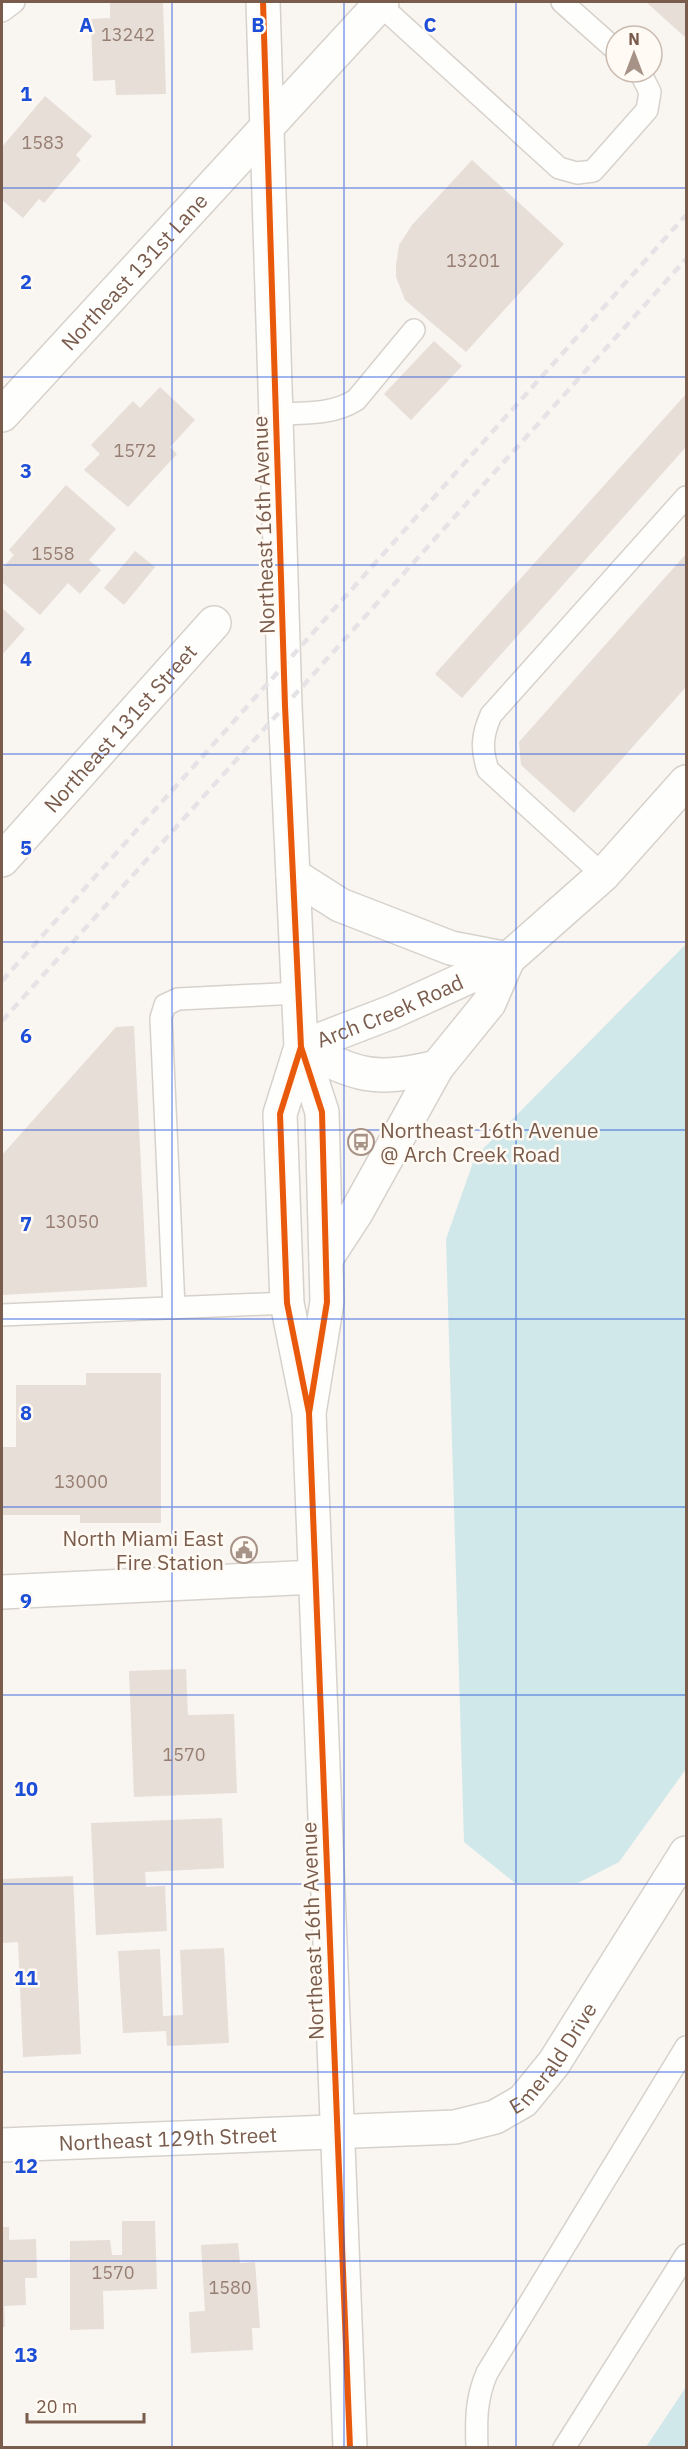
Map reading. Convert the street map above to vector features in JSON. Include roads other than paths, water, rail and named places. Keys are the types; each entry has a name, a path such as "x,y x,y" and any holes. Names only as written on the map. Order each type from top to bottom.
{"street":[{"name":"Northeast 16th Avenue","path":"262,2 285,706 301,1047 322,1112 327,1302 309,1413"},
{"name":"Northeast 131st Lane","path":"2,415 381,3"},
{"name":"Northeast 131st Street","path":"2,860 214,622"},
{"name":"Arch Creek Road","path":"301,1047 392,1012 508,959 603,875 687,782"},
{"name":"Arch Creek Road","path":"293,875 340,905 451,948 508,959"},
{"name":"Arch Creek Road","path":"326,1259 356,1213 437,1067 489,1003 508,959"},
{"name":"Northeast 16th Avenue","path":"301,1047 279,1114 286,1303 309,1413 350,2448"},
{"name":"Arch Creek Road","path":"301,1047 348,1070 377,1076 405,1074 437,1067"},
{"path":"2,1592 315,1577"},
{"name":"Emerald Drive","path":"336,2130 455,2127 495,2117 523,2101 554,2063 687,1853"},
{"name":"Northeast 129th Street","path":"2,2145 336,2130"}],"lane":[{"path":"2,11 14,2"},
{"path":"562,2 604,39"},
{"path":"381,3 559,168 577,173 593,171 648,110 650,92 646,84"},
{"path":"277,414 332,411 345,407 356,400 414,330"},
{"path":"603,875 488,770 482,753 483,732 490,715 687,497"},
{"path":"174,1308 161,1018 165,1005 178,999 299,993"},
{"path":"2,1315 286,1303"},
{"path":"477,2448 475,2416 478,2393 487,2373 687,2047"},
{"path":"564,2448 687,2255"}],"water":[{"path":"686,944 686,1769 619,1862 578,1883 515,1883 464,1842 446,1239 475,1157"},
{"path":"686,2387 686,2447 646,2447"}],"railway":[{"path":"2,981 686,215"},
{"path":"2,1021 686,259"}],"place":[{"name":"Northeast 16th Avenue @ Arch Creek Road","path":"361,1142"},
{"name":"North Miami East Fire Station","path":"244,1550"}]}
